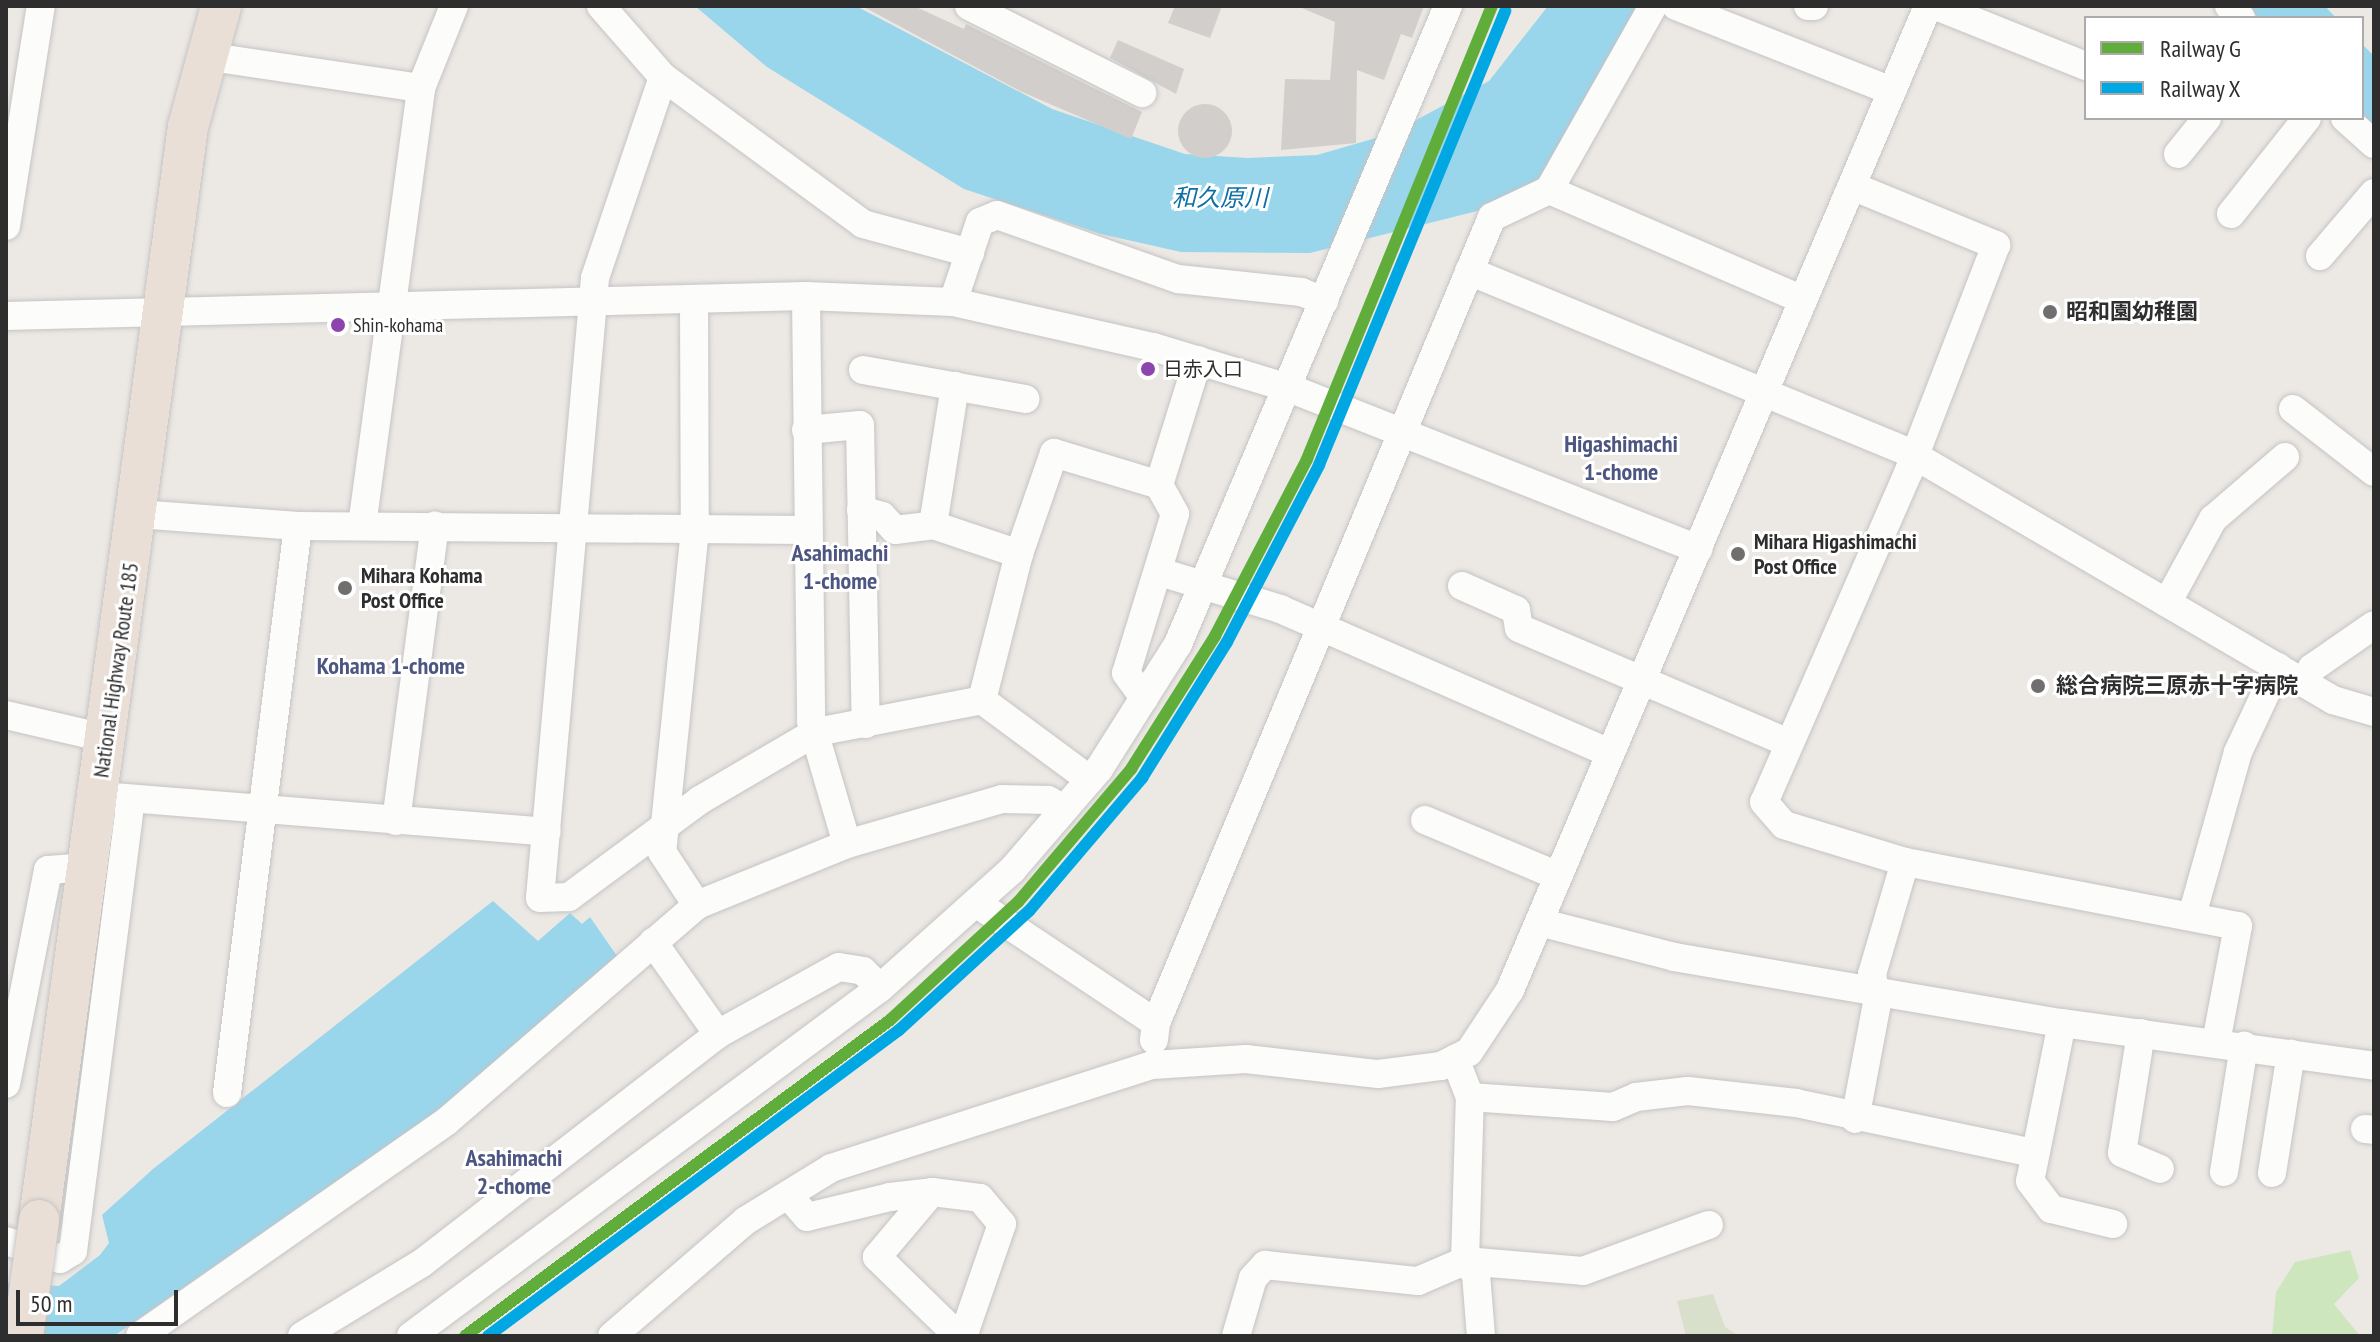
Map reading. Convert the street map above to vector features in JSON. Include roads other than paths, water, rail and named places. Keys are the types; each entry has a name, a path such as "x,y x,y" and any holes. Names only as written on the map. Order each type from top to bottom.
{"highway":[{"name":"National Highway Route 185","path":"23,1336 89,867 115,797 105,738 167,313 188,127 204,56 221,6"}],"street":[{"path":"362,526 394,310 421,88 454,6"},
{"path":"601,6 663,77 863,224 970,253"},
{"path":"969,6 1142,93"},
{"path":"411,1336 880,988 976,903 1090,780 1178,644 1289,388 1448,6"},
{"path":"1152,1065 1156,1023 1492,217 1549,190 1653,6"},
{"path":"1676,6 1727,14 1892,91"},
{"path":"612,1336 745,1221 831,1168 1152,1065 1246,1059 1378,1074 1455,1059 1491,1025 1539,922 1928,6"},
{"path":"1936,6 2084,65"},
{"path":"6,226 31,11"},
{"path":"204,56 421,88"},
{"path":"663,77 595,278 540,898 569,897 665,826 816,732 982,700 1090,780"},
{"path":"2178,154 2205,120"},
{"path":"2231,214 2305,120"},
{"path":"2347,120 2374,144"},
{"path":"1549,190 1803,300"},
{"path":"1849,192 1996,245 1912,454 1764,802 1784,825 1905,862 2193,912 2238,926 2216,1042"},
{"path":"2320,256 2374,193"},
{"path":"953,302 980,222 997,215 1178,279 1301,292 1324,301"},
{"path":"1469,271 1912,454 2304,683 2374,712"},
{"path":"6,316 394,310 806,296 953,302 1198,360 1289,388 1698,549"},
{"path":"806,296 805,530 816,732 847,844"},
{"path":"694,299 695,529 662,852 697,905"},
{"path":"1159,485 1198,360"},
{"path":"863,370 1025,399"},
{"path":"933,525 955,386"},
{"path":"2293,409 2372,468"},
{"path":"806,430 860,425 866,724"},
{"path":"982,700 1019,554 1054,453 1159,485 1175,514 1160,572 1126,673 1144,698"},
{"path":"2167,603 2213,519 2285,457"},
{"path":"861,510 882,516 895,530 933,525 1019,554"},
{"path":"138,514 298,526 805,530"},
{"path":"227,1093 259,810 298,526"},
{"path":"396,821 435,526"},
{"path":"1160,572 1321,626 1610,753"},
{"path":"1462,586 1516,610 1519,628 1789,743"},
{"path":"2304,683 2312,668 2374,625"},
{"path":"2193,912 2238,752 2278,667"},
{"path":"6,715 105,738"},
{"path":"6,1241 60,1259 73,1251 115,797 547,832"},
{"path":"140,1336 447,1121 697,905 847,844 1002,799 1048,800 1064,809"},
{"path":"1425,820 1558,876"},
{"path":"1855,1119 1875,989 1872,974 1905,862"},
{"path":"6,1084 48,870 89,867"},
{"path":"976,903 1156,1023"},
{"path":"1539,922 1674,957 2062,1023 2374,1066"},
{"path":"653,942 718,1034"},
{"path":"302,1336 422,1263 718,1034 839,967 863,971 880,988"},
{"path":"2062,1023 2030,1181 2051,1209 2113,1224"},
{"path":"2141,1033 2122,1153 2160,1169"},
{"path":"2224,1172 2244,1046"},
{"path":"2272,1173 2291,1053"},
{"path":"1455,1059 1470,1097 1465,1261 1476,1274 1481,1336"},
{"path":"1470,1097 1613,1107 1636,1097 1688,1091 1796,1103 1855,1119 2034,1153"},
{"path":"788,1195 807,1217 932,1192 980,1198 1002,1224 968,1332 950,1328 877,1257 932,1192"},
{"path":"1236,1336 1253,1278 1265,1265 1418,1281 1465,1261 1583,1271 1709,1225"}],"water":[{"name":"和久原川","path":"695,6 856,6 1052,109 1185,154 1248,158 1317,155 1390,134 1489,81 1548,6 1641,6 1549,176 1501,205 1310,253 1181,252 1101,234 964,189 767,67"},
{"path":"2247,6 2325,6 2334,16 2257,16"},
{"path":"2364,46 2374,56 2374,136 2363,120"},
{"path":"493,901 538,941 570,913 582,924 590,917 617,956 449,1103 114,1336 6,1336 6,1283 59,1286 100,1255 109,1243 102,1215 153,1169"}],"rail line":[{"name":"G","path":"465,1336 890,1020 1018,902 1131,769 1215,636 1307,459 1492,6"},
{"name":"X","path":"488,1336 899,1030 1029,911 1142,778 1227,642 1319,465 1505,11"}],"place":[{"name":"昭和園幼稚園","path":"2050,312"},
{"name":"Shin-kohama","path":"338,325"},
{"name":"日赤入口","path":"1148,369"},
{"name":"Mihara Higashimachi Post Office","path":"1738,554"},
{"name":"Mihara Kohama Post Office","path":"345,588"},
{"name":"総合病院三原赤十字病院","path":"2038,686"}],"district":[{"name":"Higashimachi 1-chome","path":"1621,458"},
{"name":"Asahimachi 1-chome","path":"840,567"},
{"name":"Kohama 1-chome","path":"391,666"},
{"name":"Asahimachi 2-chome","path":"514,1172"}]}
